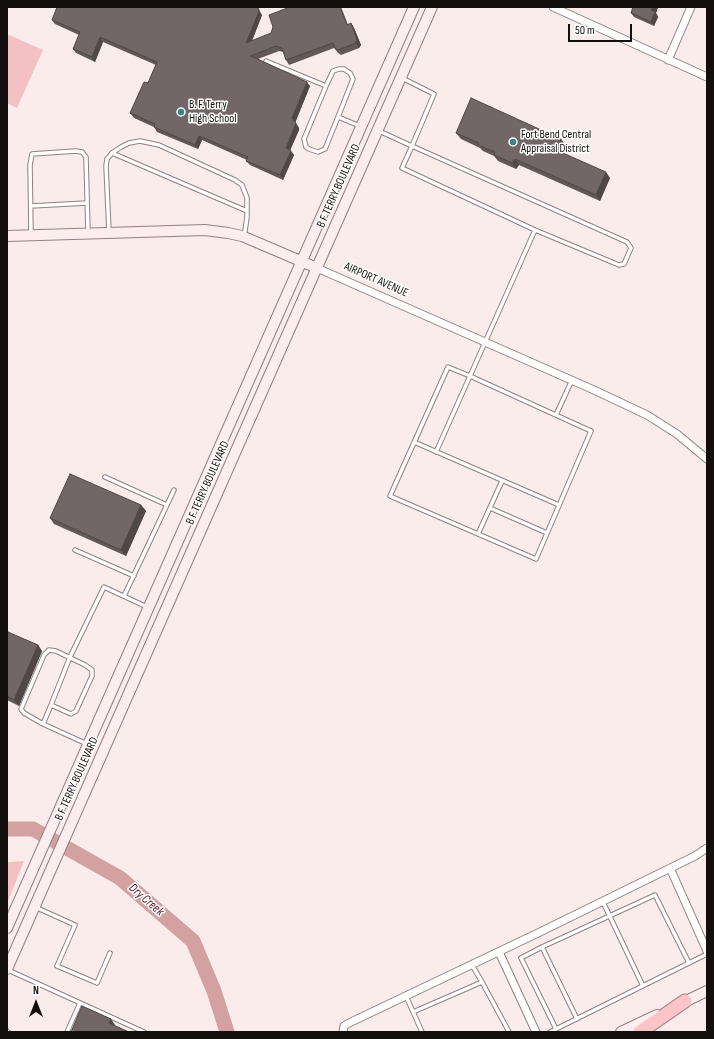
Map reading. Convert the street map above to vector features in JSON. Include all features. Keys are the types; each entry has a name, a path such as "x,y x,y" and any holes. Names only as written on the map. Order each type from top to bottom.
{"highway":[{"path":"640,1032 685,1001"}],"main road":[{"name":"B F TERRY BOULEVARD","path":"7,928 414,7"},
{"name":"B F TERRY BOULEVARD","path":"7,969 432,7"},
{"name":"AIRPORT AVENUE","path":"7,236 205,230 242,236 317,268"},
{"path":"621,1032 707,991"}],"street":[{"path":"553,7 707,77"},
{"path":"668,60 691,7"},
{"name":"AIRPORT AVENUE","path":"317,268 572,380 647,415 677,434 707,459"},
{"path":"343,1032 344,1026 349,1023 499,952 695,856 707,848"},
{"path":"670,868 707,952"},
{"path":"499,952 536,1032"}],"lane":[{"path":"266,61 326,86"},
{"path":"339,69 350,73 353,79 338,117 325,150 318,152 309,150 306,147 304,139 333,72 339,69"},
{"path":"378,130 412,146 627,242 631,248 624,264 618,265 535,230 402,168 412,146 434,94 401,77"},
{"path":"338,117 361,126"},
{"path":"109,233 107,160 112,153 129,143 140,141 159,145 235,180 242,185 247,198 245,231 242,236"},
{"path":"32,235 30,165 32,154 76,151 82,152 86,157 88,234"},
{"path":"112,153 247,211"},
{"path":"31,206 87,203"},
{"path":"436,452 535,230"},
{"path":"448,368 470,376 591,431 536,559 390,496 448,368"},
{"path":"556,415 572,380"},
{"path":"414,442 559,505"},
{"path":"105,477 166,505"},
{"path":"478,534 502,481"},
{"path":"124,596 174,490"},
{"path":"490,508 548,533"},
{"path":"75,550 134,576"},
{"path":"43,724 70,657 104,587 148,607"},
{"path":"51,705 71,714 76,711 92,676 92,670 85,664 70,657 56,651 49,650 44,655 22,703 21,709 24,713 43,724 88,744"},
{"path":"556,1029 521,958 542,947 655,895 689,963"},
{"path":"602,901 643,986"},
{"path":"34,907 75,926 57,966 97,983 110,952"},
{"path":"542,947 576,1019"},
{"path":"550,1032 689,963 707,952"},
{"path":"472,964 509,1032"},
{"path":"7,969 144,1032"},
{"path":"413,1012 482,982"},
{"path":"406,996 422,1032"},
{"path":"67,1032 80,1003"}],"shaded area":[{"path":"7,34 43,50 17,108 7,103"},
{"path":"24,861 7,904 7,862"}],"building":[{"path":"57,7 256,7 259,10 258,14 246,43 271,33 273,27 269,15 290,7 340,7 347,25 351,23 357,40 356,43 338,50 335,48 333,43 286,60 282,48 276,46 251,56 307,82 292,118 296,123 286,148 291,151 280,175 246,161 248,157 199,136 195,145 154,127 155,124 130,113 144,82 148,83 157,62 100,37 92,57 73,49 80,32 52,20"},
{"path":"633,7 653,7 651,10 655,12 651,22 631,13"},
{"name":"Fort Bend Central Appraisal District","path":"471,98 561,139 556,150 606,172 596,195 515,159 512,163 494,155 495,152 478,145 479,143 456,133"},
{"path":"70,474 141,505 121,550 50,518"},
{"path":"8,632 38,645 14,700 7,696"},
{"path":"82,1006 111,1019 109,1023 129,1032 71,1032"}],"waterway":[{"name":"Dry Creek","path":"7,829 33,829 120,878 193,941 214,991 227,1032"}],"place":[{"name":"B. F. Terry High School","path":"181,112"},
{"name":"Fort Bend Central Appraisal District","path":"513,142"}]}
